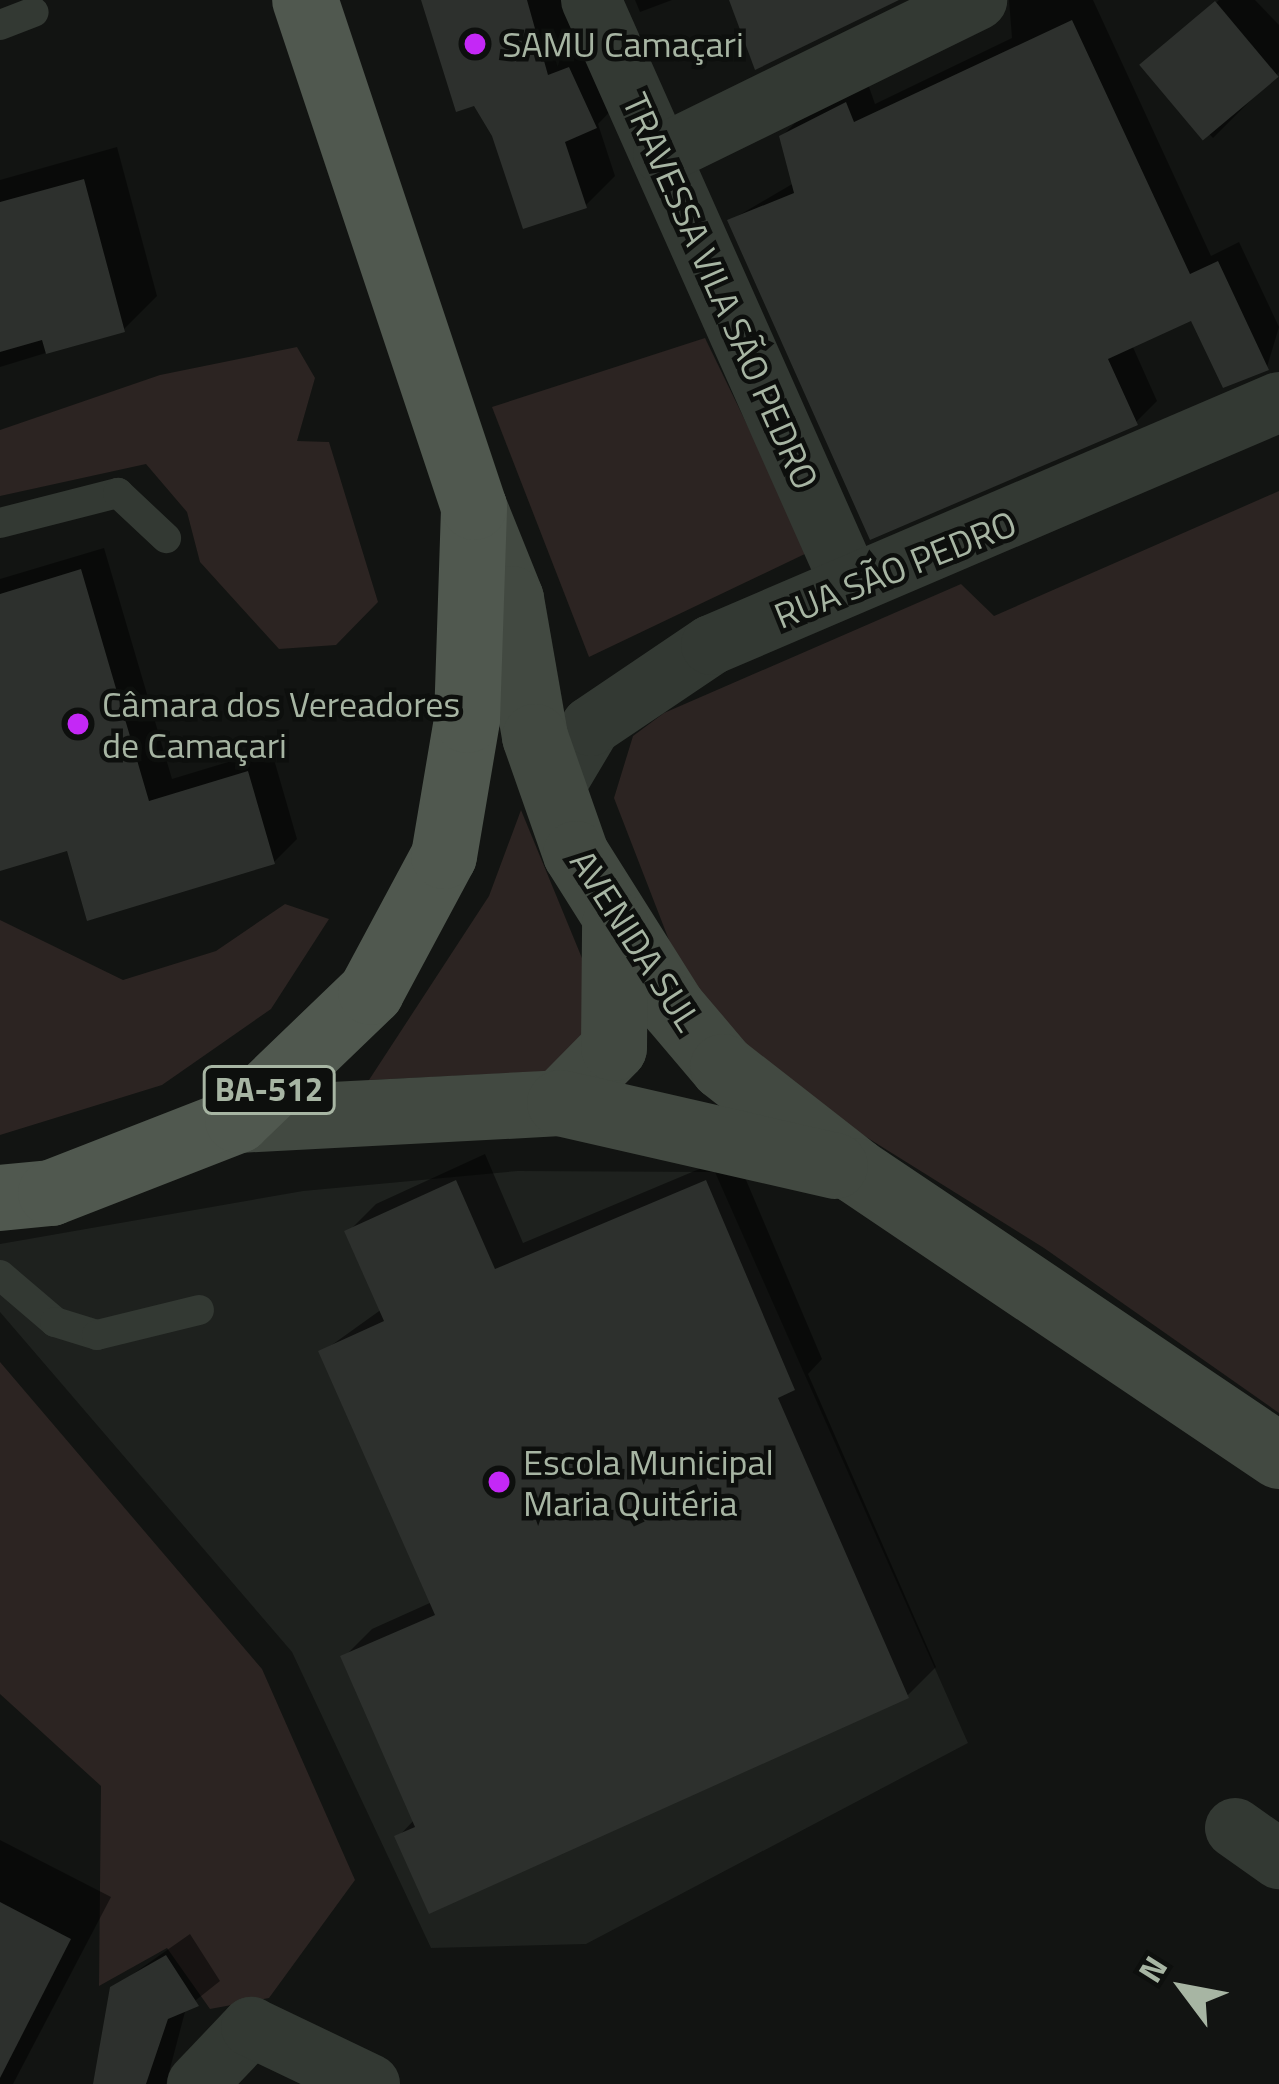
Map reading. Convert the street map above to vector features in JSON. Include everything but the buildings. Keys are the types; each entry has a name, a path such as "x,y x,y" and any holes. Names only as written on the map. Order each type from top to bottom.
{"main road":[{"name":"BA-512","path":"0,1198 51,1193 238,1120 371,992 444,856 466,720 474,507 305,0"}],"street":[{"name":"TRAVESSA VILA SÃO PEDRO","path":"591,0 850,583"},
{"path":"663,154 977,0"},
{"name":"RUA SÃO PEDRO","path":"554,790 591,726 636,688 850,583 1279,402"},
{"name":"AVENIDA SUL","path":"474,507 511,599 554,790 614,915 723,1067 856,1171 1279,1456"},
{"path":"560,1103 614,1048 614,915"},
{"name":"AVENIDA SUL","path":"238,1120 560,1103 856,1171"},
{"path":"197,2084 251,2027 370,2084"}],"lane":[{"path":"0,25 34,12"},
{"path":"0,524 118,493 166,538"},
{"path":"0,1275 55,1322 97,1335 200,1310"}],"shaded area":[{"path":"705,338 809,552 589,657 492,407"},
{"path":"297,347 315,378 297,441 329,442 378,602 336,645 279,649 200,562 187,512 146,464 0,496 0,430 160,375"},
{"path":"1279,491 1279,1413 1044,1248 746,1062 686,984 614,798 633,736 664,713 961,584 994,616"},
{"path":"521,810 591,980 590,1032 556,1071 369,1080 489,896"},
{"path":"285,904 329,919 271,1009 162,1085 0,1135 0,920 123,980 216,951"},
{"name":"Escola Municipal Maria Quitéria","path":"517,1171 715,1172 968,1743 586,1944 431,1948 292,1652 0,1312 0,1244 303,1191"},
{"path":"0,1362 262,1669 355,1880 269,1998 210,2009 167,1948 99,1986 101,1786 0,1694"}],"place":[{"name":"SAMU Camaçari","path":"475,44"},
{"name":"Câmara dos Vereadores de Camaçari","path":"78,724"},
{"name":"Escola Municipal Maria Quitéria","path":"499,1482"}]}
